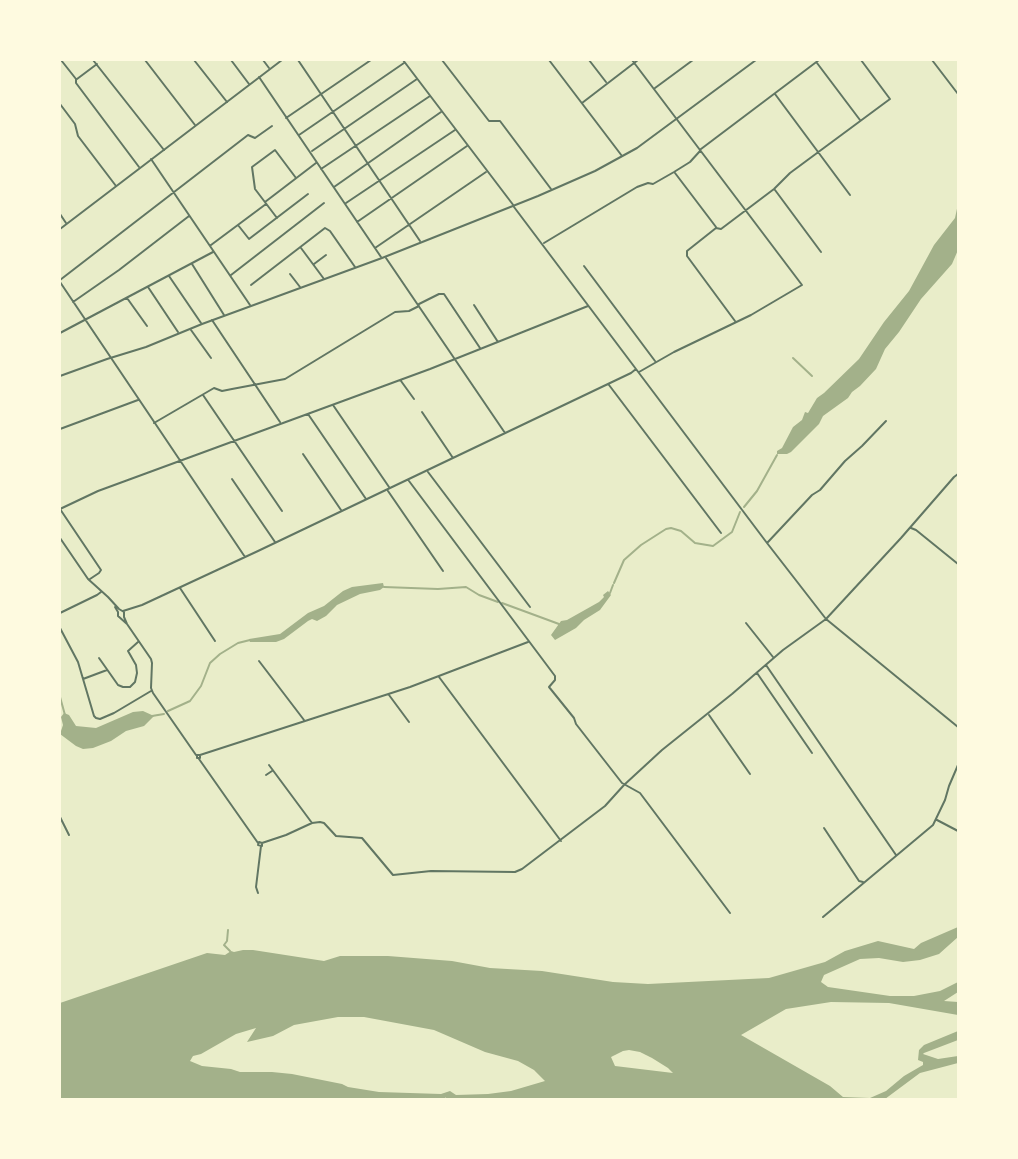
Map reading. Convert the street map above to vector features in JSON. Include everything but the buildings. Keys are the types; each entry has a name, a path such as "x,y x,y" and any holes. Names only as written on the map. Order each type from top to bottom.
{"street":[{"path":"61,60 140,167"},
{"path":"93,60 164,150"},
{"path":"147,60 195,126"},
{"path":"194,60 227,102"},
{"path":"230,60 250,84"},
{"path":"263,60 270,69"},
{"path":"60,229 282,60"},
{"path":"298,60 421,242"},
{"path":"286,118 371,60"},
{"path":"442,60 489,121 500,121 551,190"},
{"path":"549,60 622,157"},
{"path":"589,60 607,83"},
{"path":"581,104 633,61 638,60"},
{"path":"654,89 692,60"},
{"path":"60,376 146,347 190,328 356,268 595,171 622,157 756,60"},
{"path":"737,322 687,256 687,251 716,228 721,229 774,189 790,173 890,99 861,60"},
{"path":"932,60 958,94"},
{"path":"298,135 404,61 826,619 958,727"},
{"path":"122,614 656,362 737,322 802,285 633,61"},
{"path":"543,243 637,187 653,184 691,161 700,150 817,61 861,121"},
{"path":"76,79 97,64"},
{"path":"259,77 505,433"},
{"path":"310,152 418,79"},
{"path":"775,93 850,195"},
{"path":"321,169 430,96"},
{"path":"60,104 75,124 78,136 116,186"},
{"path":"333,187 442,111"},
{"path":"245,557 60,281 248,135 255,138 272,126"},
{"path":"345,204 456,130"},
{"path":"357,222 468,146"},
{"path":"277,218 255,189 251,168 275,150 296,178"},
{"path":"152,159 251,306"},
{"path":"210,245 317,162"},
{"path":"375,248 487,172"},
{"path":"674,172 716,228"},
{"path":"774,189 821,252"},
{"path":"238,225 249,239 308,194"},
{"path":"230,275 324,203"},
{"path":"60,214 67,223"},
{"path":"73,302 190,216"},
{"path":"251,285 325,229 330,231 356,268"},
{"path":"300,248 324,279"},
{"path":"60,333 214,251"},
{"path":"313,265 326,255"},
{"path":"192,263 224,316"},
{"path":"584,266 656,362"},
{"path":"290,274 300,288"},
{"path":"168,275 202,324"},
{"path":"148,286 179,333"},
{"path":"154,423 214,388 222,391 285,379 395,312 409,311 439,294 444,294 481,349"},
{"path":"127,297 147,326"},
{"path":"474,305 498,342"},
{"path":"60,509 80,499 400,380 589,306"},
{"path":"212,320 281,423"},
{"path":"190,328 211,358"},
{"path":"400,380 414,399"},
{"path":"609,384 721,533"},
{"path":"202,395 282,511"},
{"path":"60,429 139,400"},
{"path":"333,404 443,571"},
{"path":"422,412 454,458"},
{"path":"308,413 366,499"},
{"path":"767,543 886,421"},
{"path":"303,454 341,511"},
{"path":"428,471 530,607"},
{"path":"261,844 318,822 324,823 336,836 362,838 394,876 431,872 514,872 525,868 605,806 662,750 773,658 826,619 958,474"},
{"path":"232,479 275,542"},
{"path":"408,480 555,676 549,687 576,724 624,785 640,793 730,913"},
{"path":"60,503 60,509 100,570 89,580"},
{"path":"910,528 958,564"},
{"path":"60,538 89,580 122,614 152,663 152,691 261,844 256,890 258,893"},
{"path":"180,587 215,642"},
{"path":"60,613 102,591"},
{"path":"746,623 773,658"},
{"path":"60,628 78,662 94,716 98,719 152,691"},
{"path":"99,657 120,686 126,688 133,685 137,669 128,651 139,642"},
{"path":"199,756 389,694 529,642"},
{"path":"259,661 304,721"},
{"path":"766,665 897,855"},
{"path":"82,679 107,670"},
{"path":"756,673 811,753"},
{"path":"439,676 561,841"},
{"path":"389,694 409,722"},
{"path":"708,714 750,774"},
{"path":"269,765 312,823"},
{"path":"824,917 936,820 958,765"},
{"path":"266,775 273,770"},
{"path":"60,817 69,835"},
{"path":"936,820 958,831"},
{"path":"824,828 858,880 864,882"}],"shaded area":[{"path":"958,204 958,250 952,264 921,299 885,349 876,369 848,398 823,416 819,424 791,452 777,454 805,412 808,413 817,398 859,359 909,291 934,245 955,218"},
{"path":"383,583 384,587 380,590 360,594 337,605 326,616 317,621 308,621 284,639 276,642 249,640 280,634 308,613 324,606 352,587"},
{"path":"608,591 611,595 600,610 555,640 551,635 561,621 599,602"},
{"path":"143,711 154,716 144,726 126,731 93,748 83,749 60,734 63,725 61,717 64,713 69,715 76,726 96,728 133,712"},
{"path":"958,927 958,937 939,954 903,962 879,958 860,959 824,975 821,982 828,987 890,996 914,996 940,991 958,982 958,992 944,1001 958,1002 958,1015 889,1003 831,1002 786,1009 741,1035 830,1086 843,1097 870,1098 886,1091 923,1065 923,1062 918,1060 919,1050 924,1045 958,1031 958,1040 923,1054 938,1059 958,1056 958,1063 920,1073 885,1099 60,1099 60,1003 207,953 225,955 231,951 253,950 324,961 340,956 388,956 648,984 769,978 825,962 845,951 878,941 914,949 921,943","holes":["338,1017 364,1017 434,1030 485,1052 518,1061 534,1070 545,1081 511,1091 488,1094 456,1095 450,1091 441,1094 379,1092 292,1074 240,1072 202,1066 190,1061 193,1056 236,1034 256,1028 247,1042 273,1036 294,1025","629,1050 652,1058 673,1073 615,1066 611,1057"]}],"waterway":[{"path":"793,358 812,376"},
{"path":"744,507 757,491 777,455"},
{"path":"614,583 624,560 666,529 681,531 695,543 713,546 732,532 740,512"},
{"path":"610,593 613,585"},
{"path":"384,587 466,587 498,602"},
{"path":"502,603 559,624"},
{"path":"168,711 190,701 201,686 210,663 220,654 238,643 250,640"},
{"path":"60,697 65,715"},
{"path":"152,716 164,714"},
{"path":"228,930 224,945 230,951"}]}
